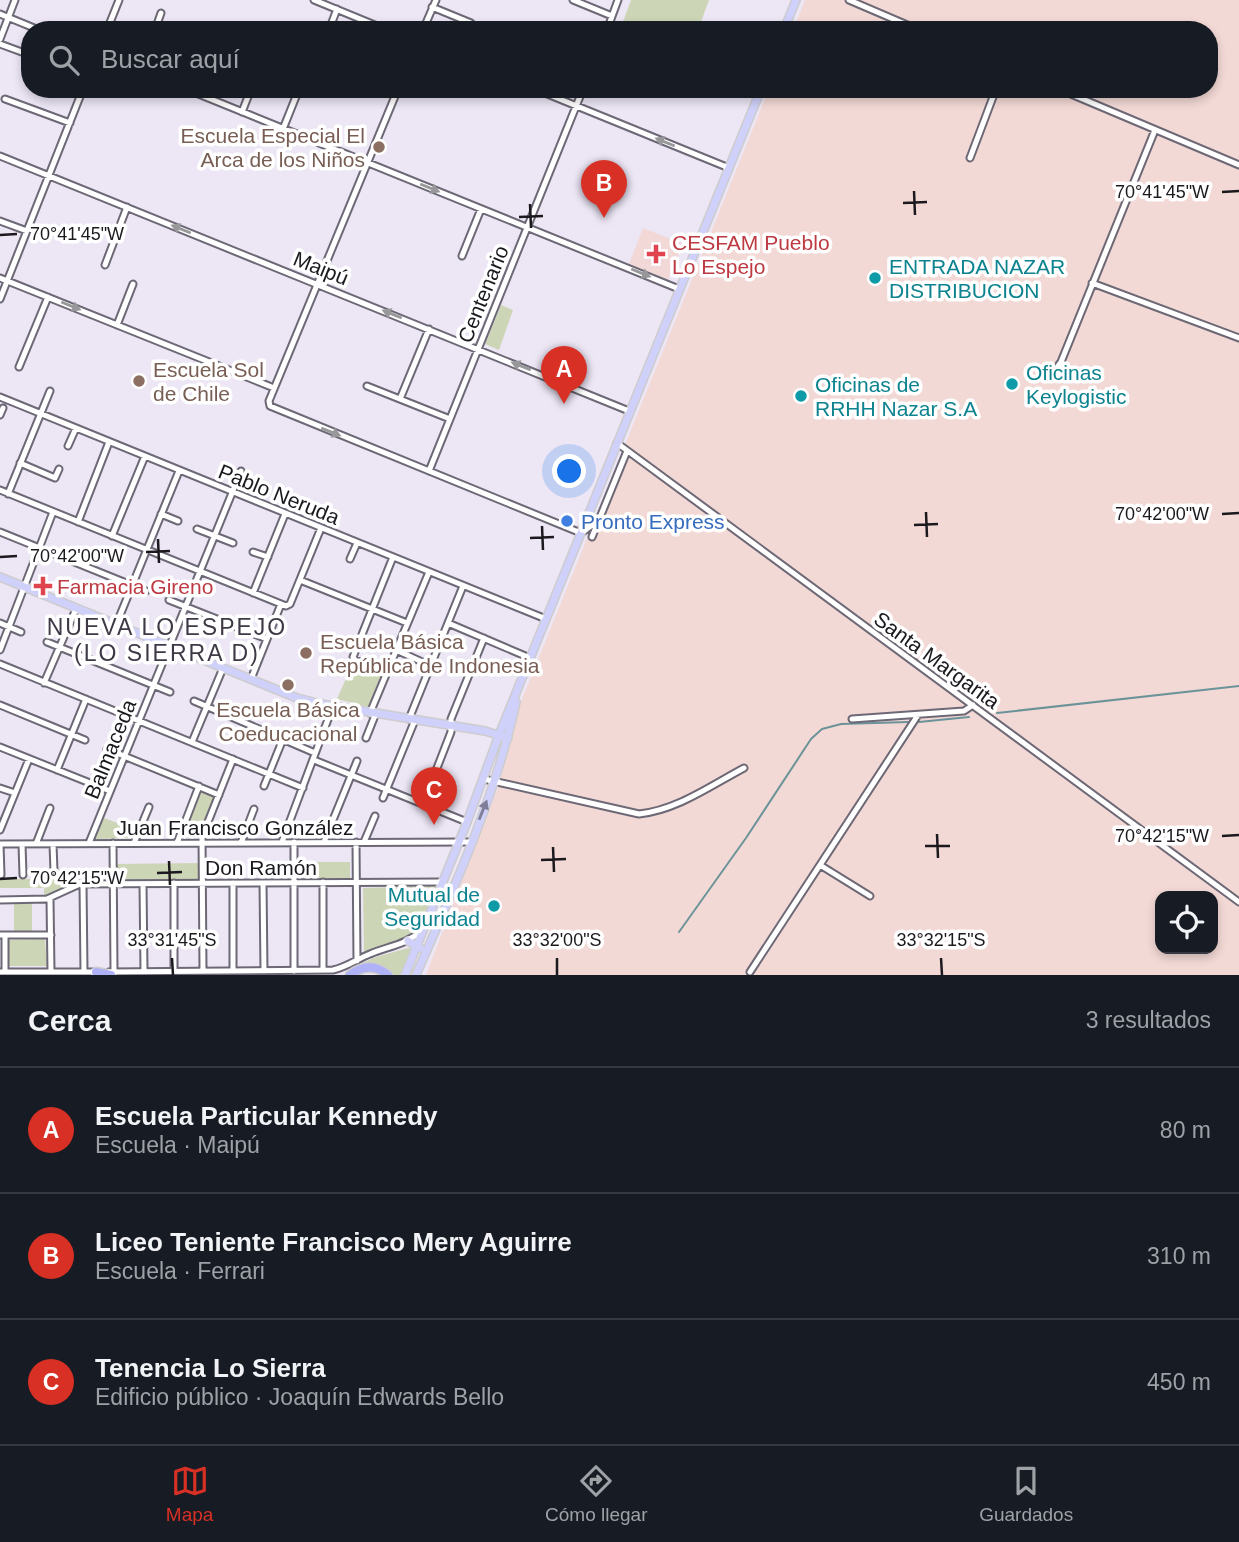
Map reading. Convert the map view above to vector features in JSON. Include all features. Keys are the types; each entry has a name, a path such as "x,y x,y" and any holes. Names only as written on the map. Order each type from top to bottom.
{"highway":[{"path":"350,975 368,967 379,969 388,975"},
{"path":"96,972 113,973"}],"main road":[{"path":"788,21 796,0"},
{"path":"405,975 629,411 757,98"},
{"path":"0,577 297,698 508,738"},
{"path":"416,975 495,781 520,684"},
{"path":"429,914 433,919 440,918"},
{"path":"408,941 417,945 421,954 416,975"}],"street":[{"path":"15,0 0,42 21,51"},
{"path":"111,21 119,0"},
{"path":"314,0 359,21"},
{"path":"427,21 436,0"},
{"path":"573,0 612,16"},
{"path":"610,21 618,0"},
{"path":"849,0 898,21"},
{"path":"432,7 466,21"},
{"path":"332,21 337,9"},
{"path":"158,21 161,13"},
{"path":"0,14 21,23"},
{"path":"0,299 80,98"},
{"path":"208,98 679,289"},
{"path":"242,112 247,98"},
{"path":"283,129 295,98"},
{"path":"394,98 316,284 269,405 273,409 581,533 598,521"},
{"path":"557,98 729,168"},
{"name":"Centenario","path":"429,471 579,98"},
{"path":"970,158 993,98"},
{"path":"1080,98 1239,165"},
{"path":"5,99 70,123"},
{"path":"1055,370 1061,362 1155,130"},
{"name":"Maipú","path":"0,156 629,411"},
{"path":"105,265 127,207"},
{"path":"462,256 481,209"},
{"path":"0,220 27,231"},
{"path":"0,278 274,388"},
{"path":"1092,283 1239,338"},
{"path":"117,325 133,284"},
{"path":"19,367 48,297"},
{"path":"400,399 429,329"},
{"path":"367,386 450,419"},
{"path":"8,494 50,391"},
{"name":"Pablo Neruda","path":"0,397 546,619"},
{"path":"0,415 3,408"},
{"path":"68,446 76,428"},
{"path":"78,522 109,442"},
{"name":"Santa Margarita","path":"618,443 1239,902"},
{"path":"592,537 627,451"},
{"path":"112,536 145,456"},
{"path":"20,463 55,478 59,469"},
{"path":"116,625 179,471"},
{"name":"Balmaceda","path":"89,843 241,471"},
{"path":"0,490 285,605"},
{"path":"0,649 52,512"},
{"path":"161,514 178,521"},
{"path":"253,593 285,514"},
{"path":"251,679 267,639 300,580 321,528"},
{"path":"197,529 233,543"},
{"path":"0,532 146,591"},
{"path":"350,559 357,543"},
{"path":"253,552 268,557"},
{"path":"387,672 353,657 393,557"},
{"path":"366,738 387,672 429,572"},
{"path":"300,580 407,623"},
{"path":"383,798 463,586"},
{"path":"169,600 267,639"},
{"path":"44,682 76,609"},
{"path":"0,623 21,632"},
{"path":"448,623 530,658"},
{"path":"423,804 451,732 451,719 484,638"},
{"path":"47,642 170,692"},
{"path":"396,650 431,666"},
{"path":"0,664 303,788"},
{"path":"192,742 223,668"},
{"path":"57,770 86,699"},
{"path":"194,701 315,753"},
{"path":"0,705 85,740"},
{"path":"852,719 964,711 973,705"},
{"path":"282,842 333,706"},
{"path":"750,972 918,715"},
{"path":"264,786 283,739"},
{"path":"0,747 110,791"},
{"path":"107,749 219,795"},
{"path":"0,830 29,759"},
{"path":"203,971 202,836 233,759"},
{"path":"314,760 467,822"},
{"path":"324,842 357,761"},
{"path":"484,779 639,814 659,812 673,806 744,768"},
{"path":"177,843 199,786"},
{"path":"0,788 15,793"},
{"path":"134,843 149,807"},
{"path":"36,844 50,808"},
{"path":"241,843 254,809"},
{"path":"364,842 375,817"},
{"path":"293,842 293,971"},
{"path":"356,842 356,961"},
{"name":"Juan Francisco González","path":"0,844 470,842"},
{"path":"113,843 113,973 338,969 372,953 408,941 424,928"},
{"path":"0,844 1,875"},
{"path":"22,844 23,875"},
{"path":"53,844 54,871"},
{"path":"820,865 870,896"},
{"name":"Don Ramón","path":"0,900 50,899 83,884 443,882"},
{"path":"174,883 174,971"},
{"path":"233,883 233,971"},
{"path":"263,883 264,971"},
{"path":"323,883 323,970"},
{"path":"83,884 84,972"},
{"path":"143,884 144,971"},
{"path":"50,899 51,972"},
{"path":"51,935 2,935 2,972 96,972"}],"shaded area":[{"path":"805,0 1239,0 1239,975 426,975 499,785 520,704 765,98 1218,98 1218,21 797,21"},
{"name":"CESFAM Pueblo Lo Espejo","path":"643,228 683,244 668,280 629,264"}],"green space":[{"path":"631,0 709,0 701,21 623,21"},
{"path":"501,305 513,310 499,350 485,344"},
{"path":"353,663 381,675 368,707 337,699"},
{"path":"200,790 216,796 199,837 182,838"},
{"path":"104,818 136,830 132,838 95,839"},
{"path":"296,862 350,862 350,878 296,878"},
{"path":"200,863 200,879 117,880 116,864"},
{"path":"0,879 56,879 56,883 73,883 52,896 44,896 44,888 0,888"},
{"path":"437,886 421,922 411,935 364,952 363,888"},
{"path":"32,903 32,932 14,932 14,904"},
{"path":"45,939 47,966 7,966 7,940"},
{"path":"408,948 414,950 404,975 394,975 380,965 363,963 373,958"}],"waterway":[{"path":"997,713 1239,686"},
{"path":"919,722 969,717"},
{"path":"679,932 746,838 811,739 822,729 841,724 908,722"}],"place":[{"name":"Escuela Especial El Arca de los Niños","path":"379,147"},
{"name":"Liceo Teniente Francisco Mery Aguirre","path":"604,218"},
{"name":"CESFAM Pueblo Lo Espejo","path":"656,254"},
{"name":"ENTRADA NAZAR DISTRIBUCION","path":"875,278"},
{"name":"Escuela Sol de Chile","path":"139,381"},
{"name":"Oficinas Keylogistic","path":"1012,384"},
{"name":"Oficinas de RRHH Nazar S.A","path":"801,396"},
{"name":"Escuela Particular Kennedy","path":"564,404"},
{"name":"Pronto Express","path":"567,521"},
{"name":"Farmacia Gireno","path":"43,586"},
{"name":"Escuela Básica República de Indonesia","path":"306,653"},
{"name":"Escuela Básica Coeducacional","path":"288,685"},
{"name":"Tenencia Lo Sierra","path":"434,825"},
{"name":"Mutual de Seguridad","path":"494,906"}],"district":[{"name":"NUEVA LO ESPEJO (LO SIERRA D)","path":"167,640"}]}
